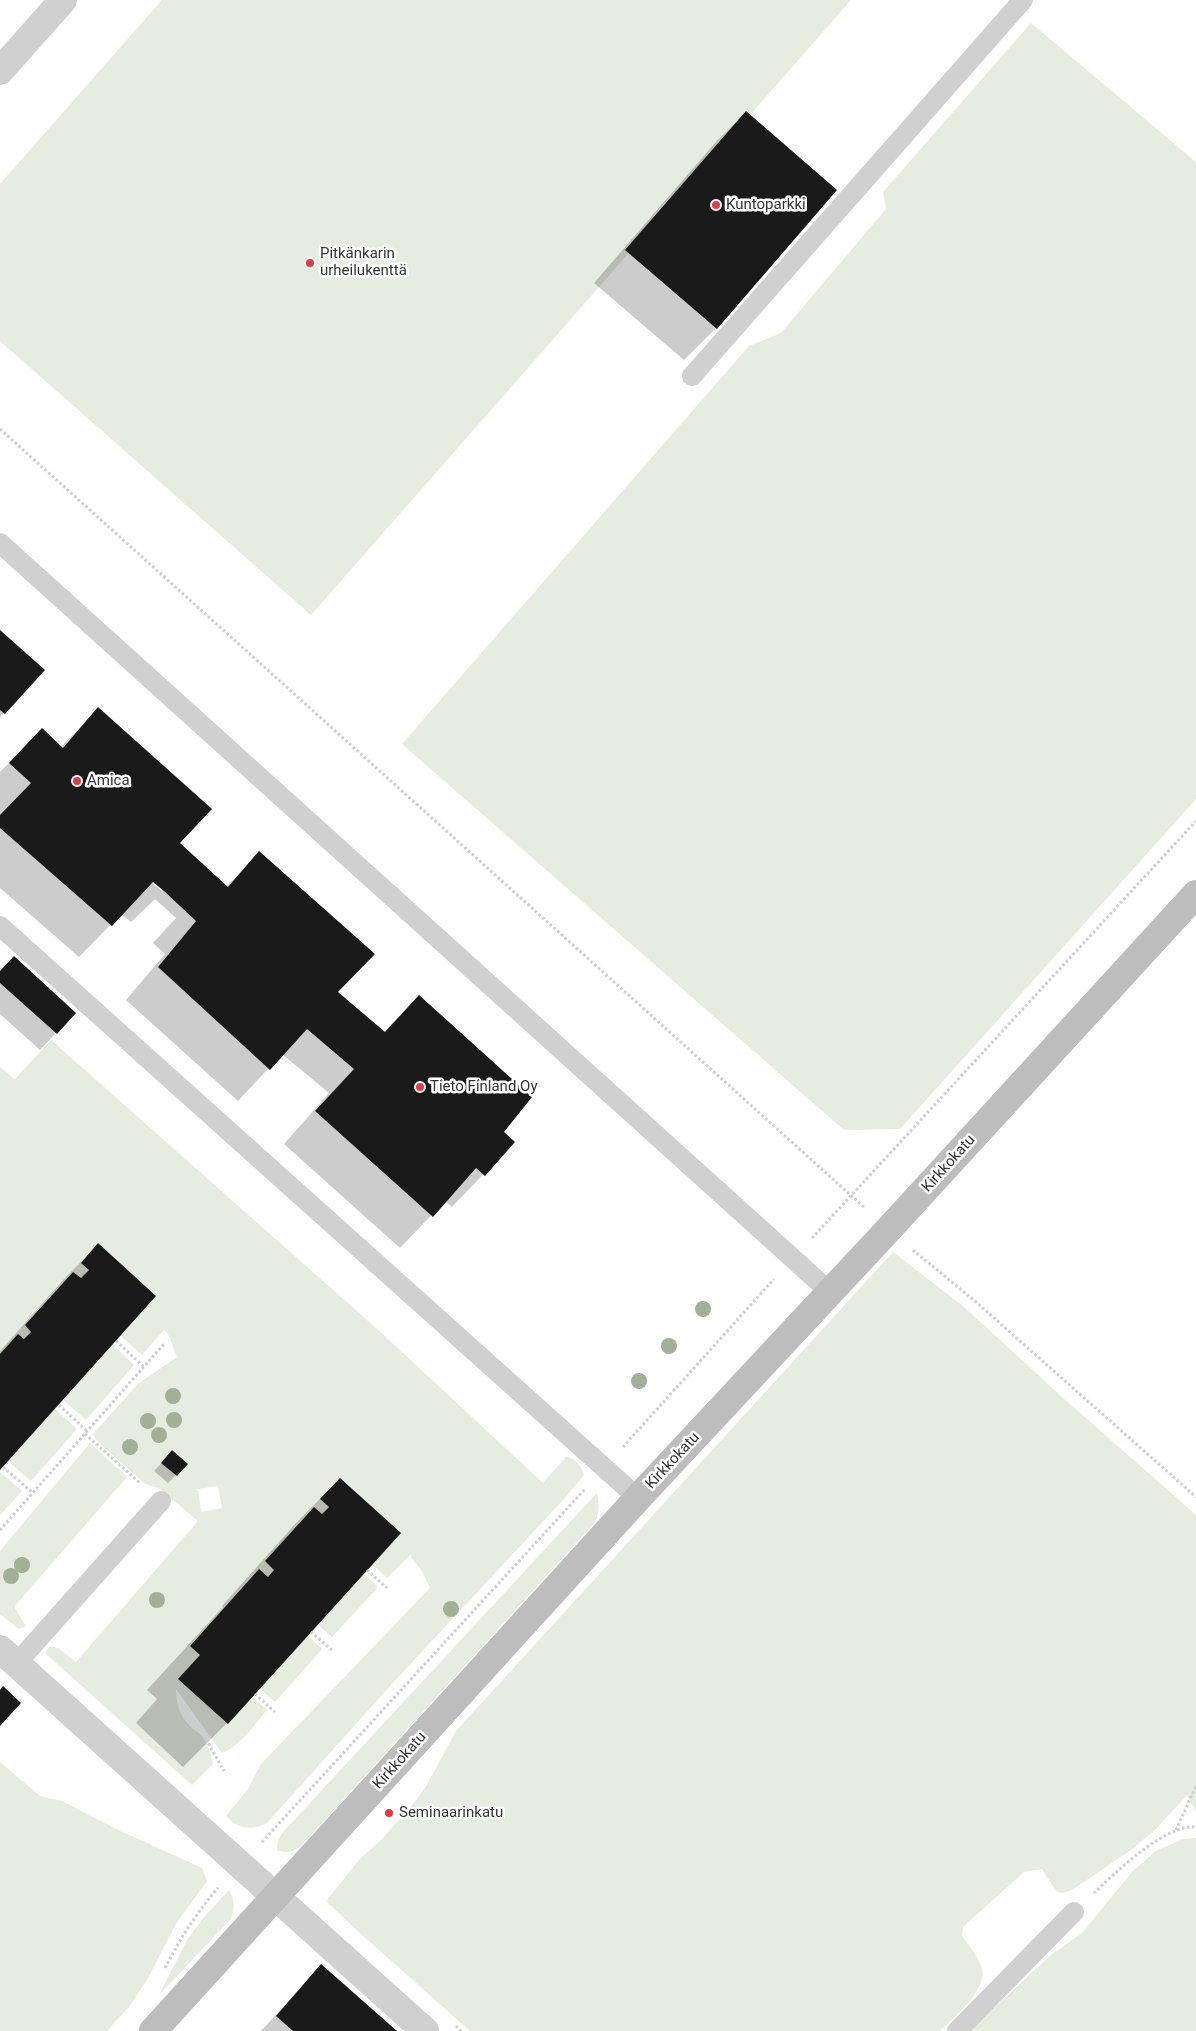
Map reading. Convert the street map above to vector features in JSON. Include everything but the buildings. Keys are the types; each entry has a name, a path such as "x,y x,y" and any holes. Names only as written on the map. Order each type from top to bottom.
{"street":[{"path":"0,71 62,0"},
{"name":"Kirkkokatu","path":"153,2031 638,1498 889,1229 1196,894"},
{"path":"8,1657 425,2031"}],"lane":[{"path":"692,376 1023,0"},
{"path":"0,543 830,1292"},
{"path":"0,926 638,1498"},
{"path":"8,1657 161,1501"},
{"path":"957,2031 1074,1912"}],"path":[{"path":"0,429 889,1229 976,1302 1196,1497"},
{"path":"161,1976 180,1938 199,1910 239,1865 604,1468 851,1194 1196,820"},
{"path":"116,1341 144,1366"},
{"path":"0,1530 164,1344"},
{"path":"58,1405 161,1501"},
{"path":"3,1467 32,1493"},
{"path":"368,1570 388,1588"},
{"path":"311,1632 332,1650"},
{"path":"255,1694 276,1712"},
{"path":"192,1713 224,1770"},
{"path":"1176,1830 1196,1786"},
{"path":"1074,1912 1121,1868 1162,1838 1186,1826 1196,1827"}],"shaded area":[{"name":"Pitkänkarin urheilukenttä","path":"162,0 851,0 311,615 0,341 0,184"},
{"path":"1031,23 1196,162 1196,799 900,1129 844,1130 402,744 749,346 781,333 886,209 883,192"},
{"path":"51,1040 376,1328 543,1483 566,1457 578,1463 584,1475 267,1823 261,1826 250,1828 240,1826 226,1816 248,1789 261,1764 430,1588 422,1571 412,1559 411,1554 387,1578 372,1564 400,1533 340,1478 321,1499 329,1507 322,1514 314,1507 265,1561 274,1570 268,1577 259,1570 190,1645 200,1655 179,1679 252,1697 267,1710 241,1740 222,1753 176,1689 180,1713 203,1738 213,1764 192,1785 45,1653 50,1646 58,1648 76,1662 198,1521 160,1489 144,1483 96,1440 93,1434 138,1384 177,1357 169,1336 164,1330 142,1355 121,1336 156,1296 98,1244 81,1262 89,1270 81,1278 73,1272 25,1325 31,1332 24,1339 18,1334 0,1354 0,1067 15,1079","holes":["172,1450 188,1464 177,1476 162,1463","218,1486 222,1508 201,1512 198,1489"]},
{"path":"893,1252 963,1306 1062,1397 1196,1515 1196,1812 1187,1795 1156,1829 1131,1850 1072,1890 1062,1893 1056,1891 1042,1869 1024,1872 963,1927 962,1936 979,1960 982,1977 980,1985 968,2003 940,2031 470,2031 326,1901 360,1859 382,1839 413,1804 427,1785 456,1731"},
{"path":"113,1345 134,1365 86,1420 63,1400"},
{"path":"55,1409 77,1429 31,1481 8,1461"},
{"path":"90,1443 127,1477 14,1607 26,1626 19,1629 0,1614 0,1551"},
{"path":"0,1472 22,1491 0,1515"},
{"path":"597,1493 599,1508 595,1522 305,1842 293,1851 283,1852 277,1850 278,1840 283,1832"},
{"path":"364,1574 378,1587 332,1637 318,1625"},
{"path":"308,1636 322,1649 275,1702 260,1689"},
{"path":"0,1762 40,1796 62,1801 116,1829 202,1868 207,1881 177,1922 148,1978 129,2007 107,2031 0,2031"},
{"path":"1196,1838 1196,2031 969,2031 1051,1955 1082,1933 1133,1871 1156,1851 1183,1839"},
{"path":"229,1890 234,1905 230,1920 159,1995 187,1940 205,1916"}],"place":[{"name":"Kuntoparkki","path":"716,205"},
{"name":"Pitkänkarin urheilukenttä","path":"310,263"},
{"name":"Amica","path":"77,781"},
{"name":"Tieto Finland Oy","path":"420,1087"},
{"name":"Seminaarinkatu","path":"389,1813"}]}
